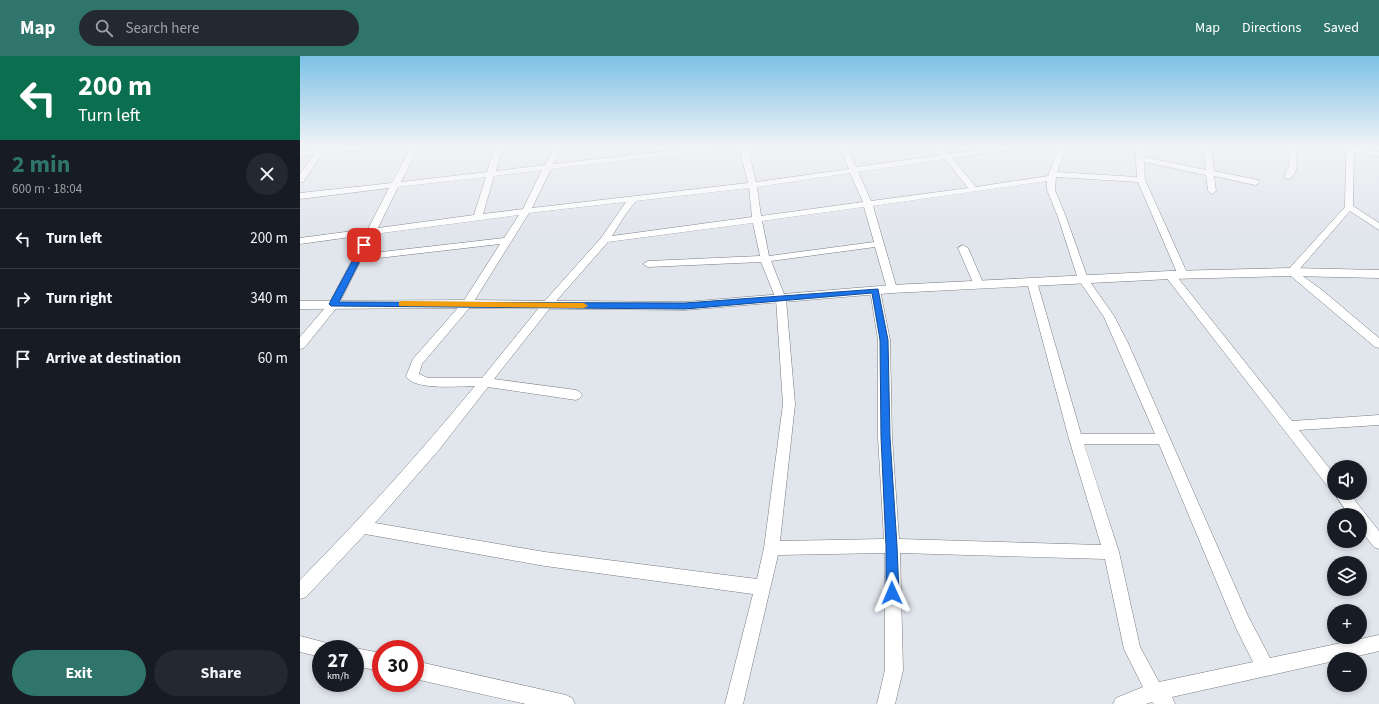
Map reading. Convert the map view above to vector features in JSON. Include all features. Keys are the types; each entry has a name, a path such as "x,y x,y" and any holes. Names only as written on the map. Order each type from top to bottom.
{"street":[{"path":"300,345 334,304 399,176"},
{"path":"300,196 471,176"},
{"path":"478,217 490,176"},
{"path":"543,176 526,211 467,304 417,362 412,376 427,382 485,382 576,395"},
{"path":"734,704 772,548 789,404 781,299 765,260 751,176"},
{"path":"300,241 478,217 753,185 812,176"},
{"path":"856,176 868,205 892,289"},
{"path":"963,176 974,190"},
{"path":"605,240 974,190 1051,176"},
{"path":"1052,176 1051,190 1062,217 1083,279 1109,316 1242,622 1265,668"},
{"path":"1057,176 1141,180"},
{"path":"1141,176 1141,180 1177,275 1288,426 1327,475"},
{"path":"1210,176 1212,191"},
{"path":"1226,176 1255,182"},
{"path":"1291,272 1349,207 1350,176"},
{"path":"300,591 362,526 433,447 546,306 605,240 621,214 634,198"},
{"path":"1349,207 1379,227"},
{"path":"357,258 508,240"},
{"path":"648,264 765,260 880,244"},
{"path":"963,248 979,284"},
{"path":"1291,272 1374,336 1379,344"},
{"path":"300,305 467,304 546,306 685,306 875,290 1083,279 1291,272 1379,274"},
{"path":"1032,282 1076,439 1111,552 1132,648 1160,698"},
{"path":"875,290 884,340 886,437 892,546 894,670 886,704"},
{"path":"1288,426 1379,420"},
{"path":"1076,439 1163,439"},
{"path":"1346,500 1353,508"},
{"path":"362,526 545,559 763,588"},
{"path":"1367,527 1379,542"},
{"path":"772,548 892,546 1111,552"},
{"path":"1122,704 1160,698 1265,668 1379,643"},
{"path":"300,644 312,647"},
{"path":"424,672 566,704"}],"slow traffic":[{"path":"402,304 584,306"}],"route":[{"path":"364,245 334,304 685,306 875,290 884,340 886,437 892,546 892,593"}]}
